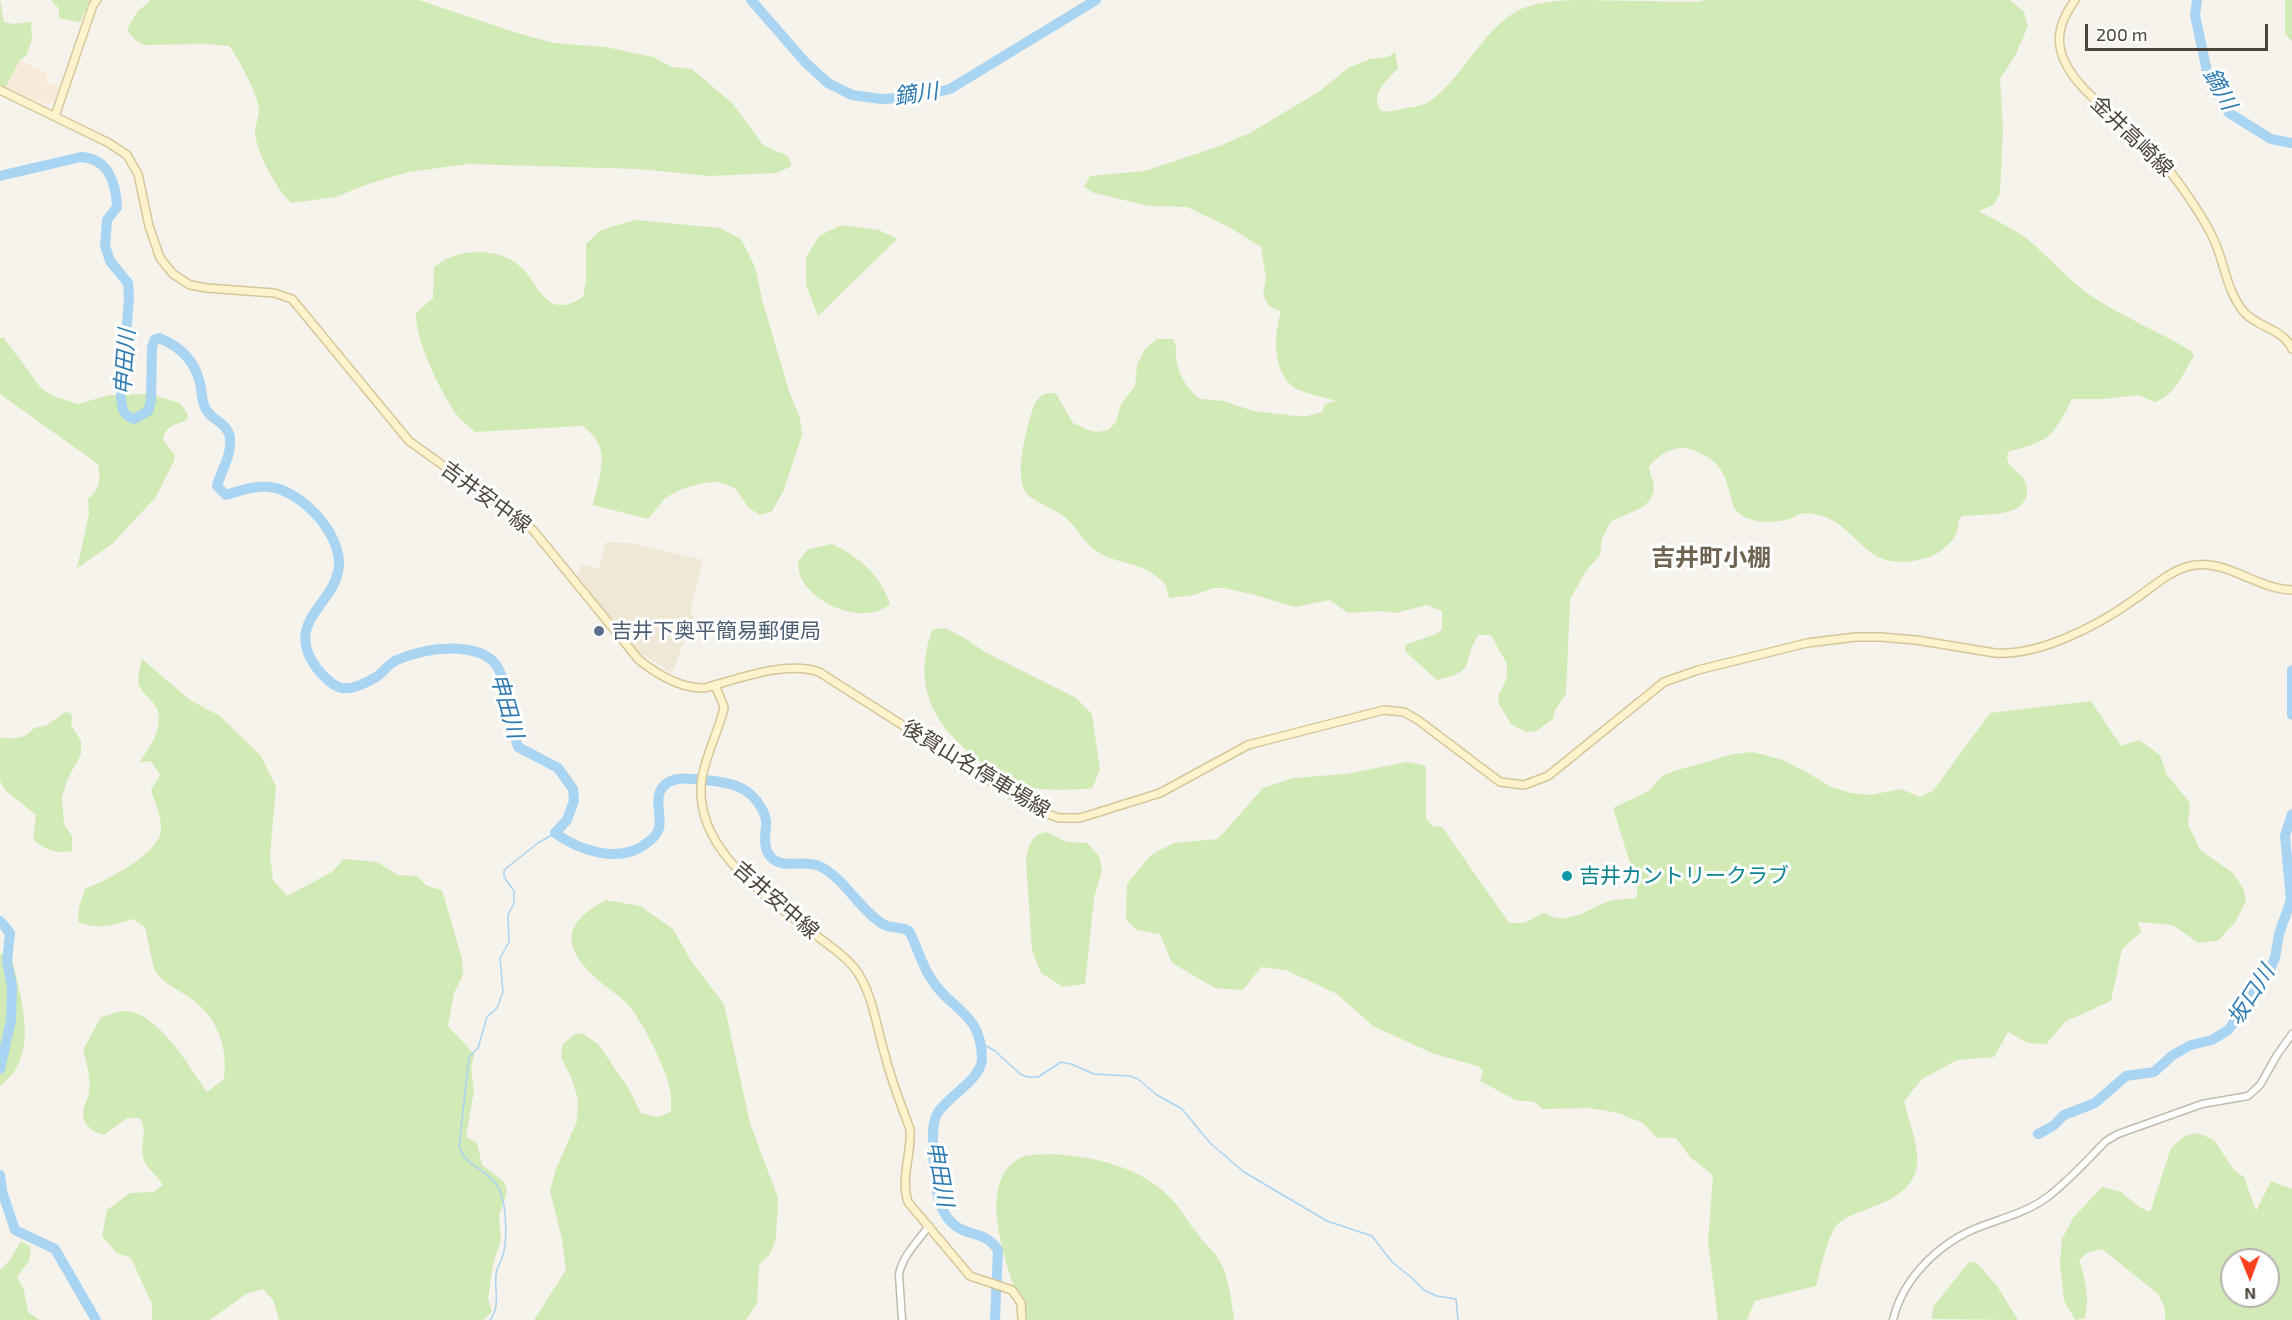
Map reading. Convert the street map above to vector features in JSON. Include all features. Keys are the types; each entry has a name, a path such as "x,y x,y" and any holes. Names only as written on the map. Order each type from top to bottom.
{"main road":[{"path":"0,90 55,116 93,5 97,0"},
{"name":"金井高崎線","path":"2075,0 2064,17 2060,33 2060,48 2067,66 2080,85 2155,154 2177,181 2201,216 2215,242 2230,291 2237,303 2254,320 2287,339 2292,349"},
{"name":"吉井安中線","path":"55,116 109,143 127,155 138,174 149,226 160,258 173,274 190,285 274,293 292,299 409,441 533,530 639,660 688,687 705,688 715,685 724,707 706,765 702,789 703,804 711,832 731,864 759,890 841,955 857,971 909,1129 905,1192 908,1202 970,1276 1001,1285 1018,1296 1022,1320"},
{"name":"後賀山名停車場線","path":"715,685 788,668 810,669 819,672 1036,810 1059,818 1080,818 1160,793 1248,745 1384,710 1404,712 1418,720 1500,782 1524,784 1548,776 1664,682 1698,670 1745,658 1807,643 1880,636 1995,653 2024,652 2098,623 2174,572 2195,565 2215,566 2263,585 2292,590"}],"street":[{"path":"1893,1320 1899,1301 1917,1272 1952,1242 2046,1198 2106,1141 2118,1134 2202,1104 2240,1098 2255,1092 2292,1034"},
{"path":"902,1320 901,1267 903,1260 929,1226"}],"shaded area":[{"path":"20,60 48,74 45,81 60,88 54,101 45,104 5,88"},
{"path":"606,542 630,543 703,560 690,613 694,616 672,673 635,650 578,576 581,564 599,569"}],"green space":[{"path":"0,0 4,22 14,24 31,22 32,40 26,56 20,60 5,88 0,85"},
{"path":"51,0 90,0 80,22 59,18 59,9"},
{"path":"151,0 419,0 554,43 606,47 653,57 672,67 692,69 733,104 763,145 788,156 792,166 776,173 709,176 639,169 468,164 408,172 365,185 336,197 291,203 274,180 259,151 255,133 259,112 258,102 247,76 229,46 143,45 127,30 137,12"},
{"path":"1579,0 1697,2 1706,0 2010,0 2024,12 2028,26 2015,56 2000,79 2003,128 2000,194 1993,205 1979,211 2027,239 2075,284 2093,297 2191,351 2194,355 2174,389 2155,402 2138,395 2105,399 2072,399 2055,429 2049,435 2034,444 2010,451 2007,455 2012,468 2026,483 2027,493 2024,502 2016,509 2006,512 1963,516 1959,519 1956,535 1947,545 1933,556 1913,561 1895,562 1881,558 1870,552 1841,526 1815,514 1801,514 1774,522 1746,518 1736,510 1724,476 1711,459 1685,448 1673,449 1664,453 1649,467 1654,486 1649,501 1638,510 1610,522 1602,539 1600,555 1585,572 1570,600 1566,694 1554,712 1553,719 1536,731 1526,732 1511,724 1499,704 1498,697 1507,677 1507,664 1491,635 1478,635 1464,669 1459,673 1437,680 1406,652 1405,645 1436,634 1442,629 1442,611 1427,605 1396,613 1380,611 1348,613 1330,600 1295,607 1224,588 1169,598 1166,585 1150,572 1095,551 1066,518 1030,497 1022,482 1021,459 1033,408 1038,399 1045,394 1056,394 1073,423 1096,432 1108,430 1116,422 1121,404 1135,386 1137,365 1145,349 1157,339 1173,339 1182,378 1188,388 1200,399 1224,401 1253,411 1296,416 1322,412 1325,404 1336,401 1307,393 1292,386 1285,379 1276,350 1281,311 1269,306 1263,294 1266,279 1261,247 1229,227 1187,207 1149,206 1094,193 1084,187 1090,176 1145,171 1220,146 1250,133 1320,91 1348,68 1370,59 1388,57 1395,52 1398,68 1378,93 1378,105 1381,111 1395,111 1424,104 1451,82 1487,37 1508,17 1533,5"},
{"path":"2285,0 2292,0 2292,42 2285,33"},
{"path":"635,220 720,228 741,239 755,267 763,303 790,394 800,418 802,435 783,492 772,511 760,515 749,508 735,488 720,482 702,483 682,489 665,498 648,519 593,505 602,462 598,443 592,434 582,426 475,432 454,411 434,375 419,336 416,313 433,298 434,267 454,256 466,253 501,255 521,267 545,298 552,303 560,305 570,303 583,297 586,280 586,244 601,230"},
{"path":"841,225 879,230 897,239 818,316 806,285 806,257 819,236"},
{"path":"3,337 41,388 53,396 78,404 109,395 149,394 180,403 188,414 187,420 171,427 164,435 163,440 175,455 156,497 112,544 77,568 89,514 88,499 95,492 99,483 98,464 0,394 0,338"},
{"path":"832,544 860,561 874,575 886,593 890,604 880,610 855,613 830,605 809,590 801,578 798,562 807,550"},
{"path":"945,628 985,652 1076,698 1092,714 1100,770 1092,788 1047,789 1023,787 1005,781 950,734 931,704 926,688 925,670 926,651 932,630"},
{"path":"142,659 190,700 220,716 261,756 276,787 270,855 273,880 287,896 332,872 344,859 377,862 398,875 417,876 427,886 442,890 462,959 463,975 454,993 448,1026 474,1054 471,1068 474,1091 466,1137 477,1143 482,1165 505,1183 507,1191 499,1216 501,1239 493,1265 488,1299 492,1312 483,1320 279,1320 273,1300 263,1289 246,1294 210,1320 152,1320 152,1304 131,1258 117,1253 102,1236 107,1210 130,1193 154,1192 163,1185 144,1161 142,1152 144,1132 140,1118 127,1118 104,1135 93,1130 84,1120 83,1110 88,1096 89,1082 83,1050 101,1017 124,1011 137,1013 149,1020 172,1042 207,1092 224,1079 225,1067 223,1045 209,1016 193,1000 156,972 145,927 132,919 105,926 78,922 79,907 85,889 105,880 141,858 158,840 161,831 159,815 151,790 160,775 151,761 140,762 156,735 159,720 155,705 139,684"},
{"name":"吉井カントリークラブ","path":"2091,701 2121,746 2139,740 2160,755 2167,775 2190,803 2188,824 2200,850 2233,873 2244,890 2246,901 2236,921 2219,940 2199,943 2172,925 2138,922 2141,932 2122,949 2111,1001 2066,1021 2046,1044 2028,1043 2008,1032 1994,1057 1957,1060 1922,1079 1904,1101 1916,1148 1917,1162 1915,1174 1908,1185 1896,1196 1848,1217 1835,1227 1816,1286 1755,1301 1747,1320 1718,1320 1708,1242 1713,1175 1690,1157 1676,1138 1657,1138 1643,1123 1618,1113 1590,1108 1543,1109 1534,1102 1516,1100 1480,1081 1483,1071 1478,1066 1434,1054 1373,1026 1337,994 1286,970 1261,967 1243,990 1215,988 1172,963 1160,934 1137,930 1126,920 1127,884 1150,856 1173,843 1218,839 1263,788 1293,778 1346,774 1407,762 1426,766 1426,819 1433,826 1442,827 1509,923 1524,923 1544,913 1552,917 1568,918 1607,902 1637,898 1637,886 1613,808 1649,791 1662,776 1674,771 1734,754 1752,752 1780,759 1831,787 1851,793 1870,795 1901,789 1920,797 1933,791 1990,713"},
{"path":"65,712 72,716 71,725 81,741 81,754 67,780 62,797 64,824 72,836 72,851 61,852 46,848 33,839 36,815 5,790 0,781 0,738 23,736 34,728 47,725"},
{"path":"1046,832 1067,842 1087,843 1099,856 1102,871 1094,898 1085,984 1063,987 1041,973 1032,951 1026,860 1031,842 1041,833"},
{"path":"606,900 640,906 673,929 691,961 724,1004 750,1123 778,1198 776,1239 770,1254 759,1265 757,1304 746,1320 534,1320 566,1270 562,1239 550,1191 556,1169 577,1121 578,1099 561,1057 563,1044 574,1035 582,1033 598,1044 629,1089 641,1113 657,1117 671,1112 669,1084 648,1035 626,1002 586,968 573,947 574,927 591,909"},
{"path":"11,953 25,1024 24,1041 21,1058 13,1073 0,1086 0,954"},
{"path":"2198,1133 2214,1140 2234,1170 2244,1177 2256,1211 2271,1181 2292,1189 2292,1320 2165,1320 2165,1308 2158,1294 2102,1249 2088,1252 2079,1260 2085,1282 2087,1303 2085,1318 2075,1320 2064,1300 2060,1263 2062,1239 2073,1218 2102,1187 2121,1192 2139,1207 2150,1212 2171,1148 2185,1136"},
{"path":"1049,1154 1083,1157 1118,1166 1149,1180 1163,1191 1220,1261 1229,1286 1234,1320 1025,1320 999,1233 996,1209 998,1187 1006,1170 1022,1157"},
{"path":"21,1241 31,1247 29,1261 17,1277 24,1290 28,1312 40,1320 0,1320 0,1270 10,1260"},
{"path":"1976,1262 1997,1286 2018,1320 1932,1319 1933,1307 1968,1263"}],"waterway":[{"name":"鏑川","path":"751,0 806,63 828,83 852,95 881,99 916,97 950,89 1096,0"},
{"name":"鏑川","path":"2197,0 2195,15 2208,76 2229,113 2271,139 2292,143"},
{"name":"申田川","path":"0,176 81,157 98,162 109,173 115,189 117,207 107,220 105,246 110,261 128,283 129,298 121,397 124,411 127,416 134,419 148,411 151,401 152,347 155,339 159,338 175,346 187,357 196,371 205,408 229,433 228,457 217,486 226,495 259,487 283,490 308,507 329,531 339,559 338,572 334,584 308,624 305,635 306,647 312,661 329,681 342,688 355,687 376,677 397,660 432,650 450,648 481,654 495,664 502,678 518,747 558,768 573,789 574,801 567,820 555,833 588,850 613,854 626,853 650,841 657,833 660,823 658,802 665,784 678,779 691,779 734,785 750,793 762,809 766,822 766,846 771,857 781,863 807,863 819,866 836,878 875,919 886,926 909,931 930,977 970,1021 980,1042 982,1058 976,1074 935,1117 934,1168 941,1205 953,1224 987,1239 998,1250 995,1320"},
{"name":"坂口川","path":"2292,670 2292,715"},
{"name":"坂口川","path":"2038,1134 2053,1126 2064,1115 2095,1103 2126,1076 2154,1072 2173,1055 2191,1045 2212,1040 2233,1024 2243,1000 2269,972 2275,958 2279,934 2291,900 2285,836 2292,814"},
{"path":"490,1320 496,1304 496,1273 504,1251 506,1221 503,1201 497,1185 466,1158 459,1146 469,1057 478,1048 487,1017 497,1008 503,992 500,958 509,942 508,915 514,903 514,891 504,877 504,870 538,843 555,833"},
{"path":"0,921 10,933 7,962 12,986 11,1021 0,1069"},
{"path":"979,1042 995,1051 1020,1074 1027,1077 1038,1077 1061,1062 1094,1074 1130,1076 1138,1079 1157,1095 1182,1109 1210,1143 1244,1172 1327,1221 1372,1236 1392,1262 1425,1291 1437,1296 1456,1299 1458,1320"},
{"path":"0,1175 2,1191 15,1230 55,1249 96,1320"}],"place":[{"name":"吉井下奥平簡易郵便局","path":"599,631"},
{"name":"吉井カントリークラブ","path":"1567,876"}],"district":[{"name":"吉井町小棚","path":"1711,558"}]}
